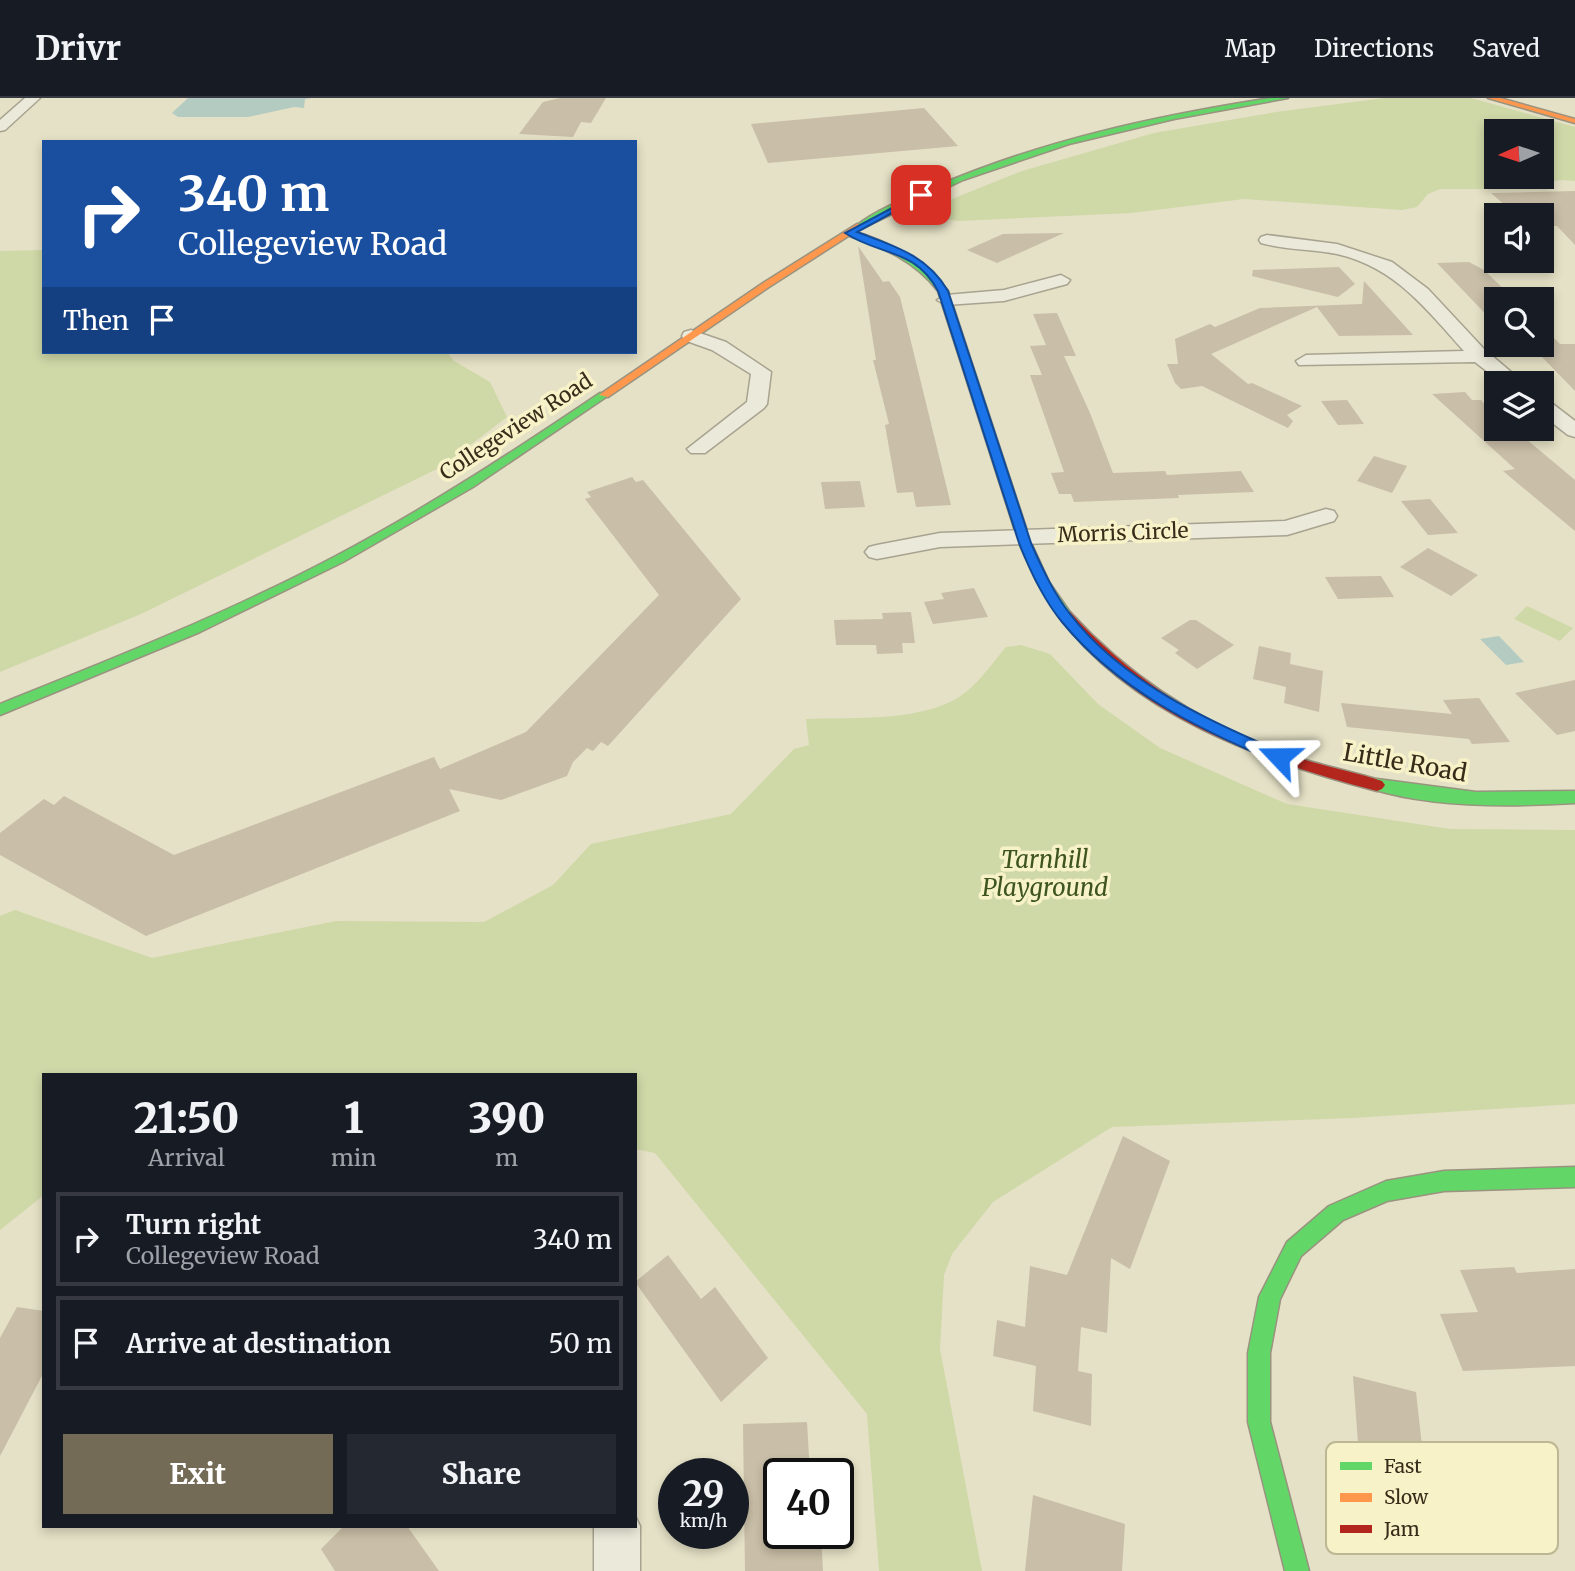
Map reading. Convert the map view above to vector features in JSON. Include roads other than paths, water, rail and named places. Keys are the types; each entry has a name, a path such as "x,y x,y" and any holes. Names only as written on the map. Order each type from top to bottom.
{"street":[{"path":"0,127 33,98"},
{"name":"Collegeview Road","path":"0,710 165,641 329,566 434,506 850,233 896,207 946,184 1048,147 1159,118 1284,98"},
{"path":"1492,98 1575,121"},
{"path":"1527,98 1575,112"},
{"name":"Little Road","path":"850,233 904,253 922,264 935,277 946,300 1023,536 1041,580 1066,618 1094,647 1153,694 1211,729 1279,757 1352,780 1428,795 1504,802 1575,797"},
{"path":"1267,240 1335,249 1370,260 1400,274 1414,285 1480,356 1499,371"},
{"path":"946,300 995,299 1018,295 1061,280"},
{"path":"691,336 719,346 761,372 757,404 698,449"},
{"path":"1306,361 1480,356"},
{"path":"1554,413 1571,425"},
{"name":"Morris Circle","path":"877,552 940,540 1287,528 1326,516"},
{"path":"1297,1571 1259,1422 1259,1353 1270,1297 1294,1249 1336,1213 1386,1191 1444,1181 1575,1177"},
{"path":"617,1528 617,1571"}],"park label":[{"name":"Tarnhill Playground","path":"1045,874"}]}
